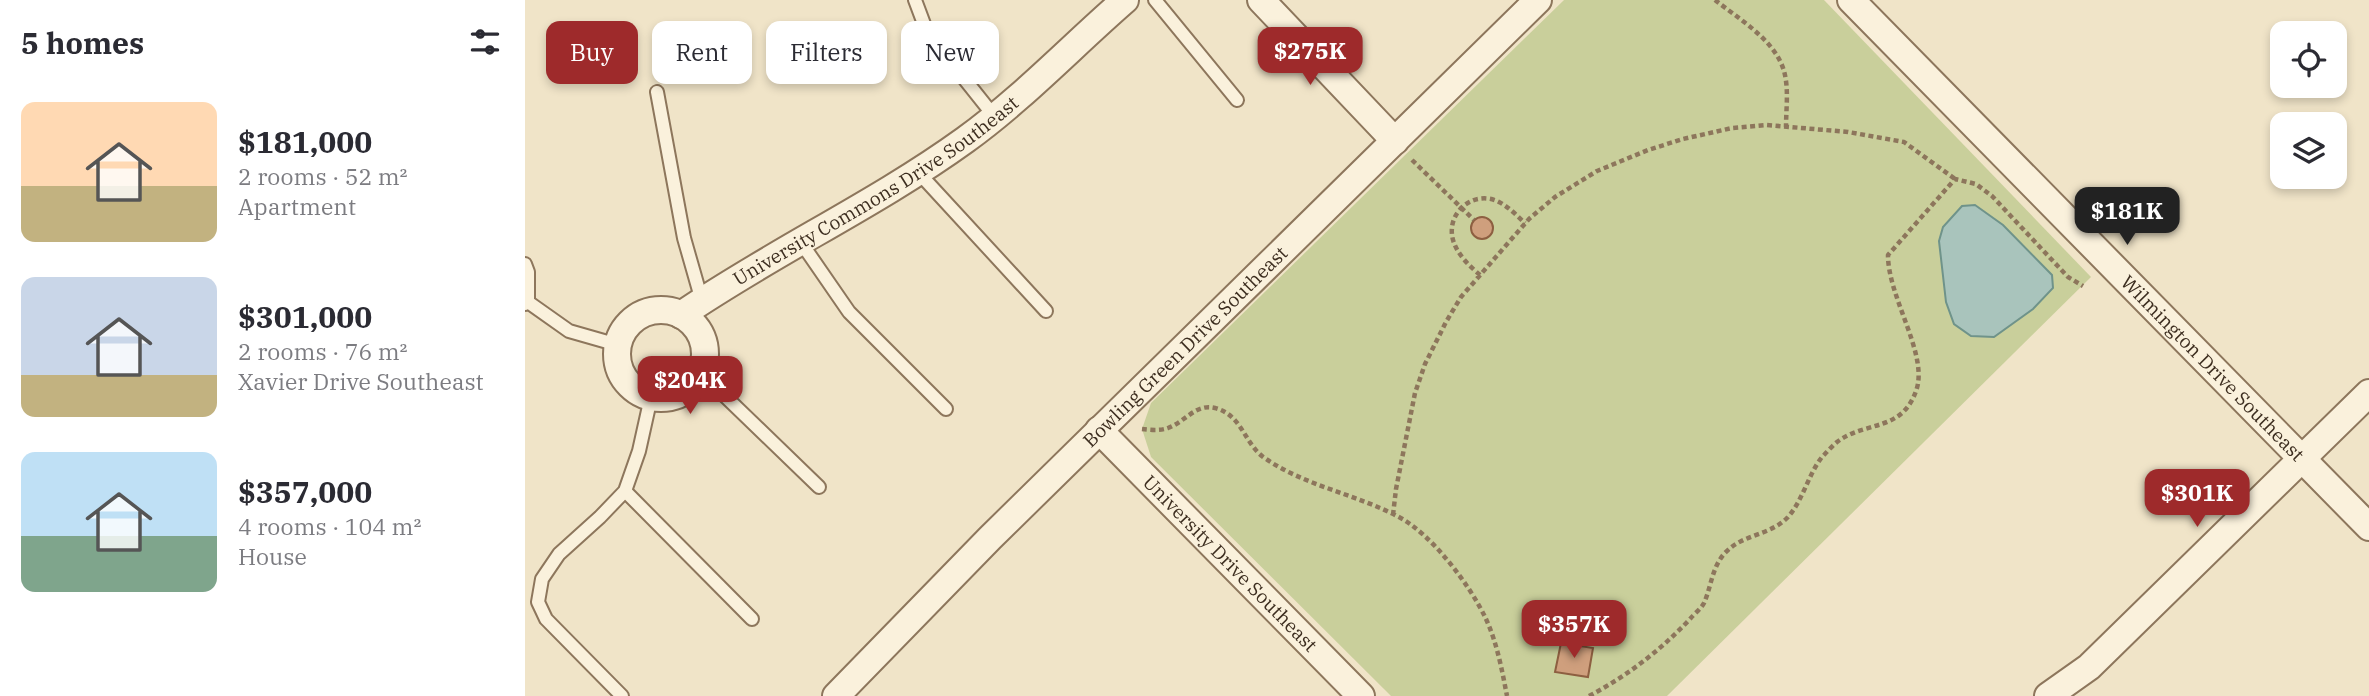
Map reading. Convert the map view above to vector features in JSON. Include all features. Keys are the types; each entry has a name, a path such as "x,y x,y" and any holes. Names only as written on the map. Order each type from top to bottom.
{"street":[{"name":"University Commons Drive Southeast","path":"692,308 800,240 918,172 967,139 1125,0"},
{"path":"1261,0 1400,148"},
{"name":"Bowling Green Drive Southeast","path":"836,696 1099,430 1400,148 1538,0"},
{"name":"Wilmington Drive Southeast","path":"1851,0 2369,527"},
{"path":"692,308 692,324 701,335 705,349 701,373 691,387 679,395 651,397 638,392 621,372 617,358 623,332 642,314 692,308"},
{"path":"2048,696 2089,667 2369,393"},
{"name":"University Drive Southeast","path":"1099,430 1361,696"}],"lane":[{"path":"915,0 927,32 994,116"},
{"path":"1155,0 1237,100"},
{"path":"657,92 684,239 692,308"},
{"path":"918,172 1047,311"},
{"path":"800,240 849,312 946,408"},
{"path":"525,264 528,272 526,303 569,331 618,345"},
{"path":"701,373 819,486"},
{"path":"622,696 546,619 538,602 542,579 559,554 625,491 639,451 651,397"},
{"path":"625,491 752,618"}],"path":[{"path":"1715,0 1757,33 1776,54 1784,71 1786,127"},
{"path":"1393,514 1408,424 1425,364 1461,297 1525,223 1555,197 1597,171 1648,150 1732,128 1767,125 1848,132 1904,142 1955,178 1976,184 1992,196 2068,277 2083,286"},
{"path":"1400,148 1474,220"},
{"path":"1589,696 1633,670 1670,640 1704,604 1716,565 1728,550 1772,530 1788,517 1820,460 1837,442 1899,417 1912,401 1918,385 1917,358 1888,272 1888,255 1955,178"},
{"path":"1480,275 1457,250 1452,236 1453,223 1461,207 1470,200 1485,198 1498,201 1525,223"},
{"path":"1142,429 1168,429 1198,409 1212,407 1227,412 1238,422 1257,452 1266,459 1304,480 1393,514 1423,535 1472,593 1493,637 1507,696"}],"green space":[{"path":"1564,0 1824,0 2091,277 1667,696 1391,696 1151,457 1142,429 1151,403"}],"water":[{"path":"1975,205 2003,225 2052,275 2053,288 2033,309 1994,337 1971,336 1954,324 1946,302 1939,241 1943,227 1962,206"}],"building":[{"path":"1482,217 1490,220 1493,228 1490,236 1482,239 1474,236 1471,228 1474,220"},
{"path":"1561,643 1593,648 1588,677 1555,672"}]}
